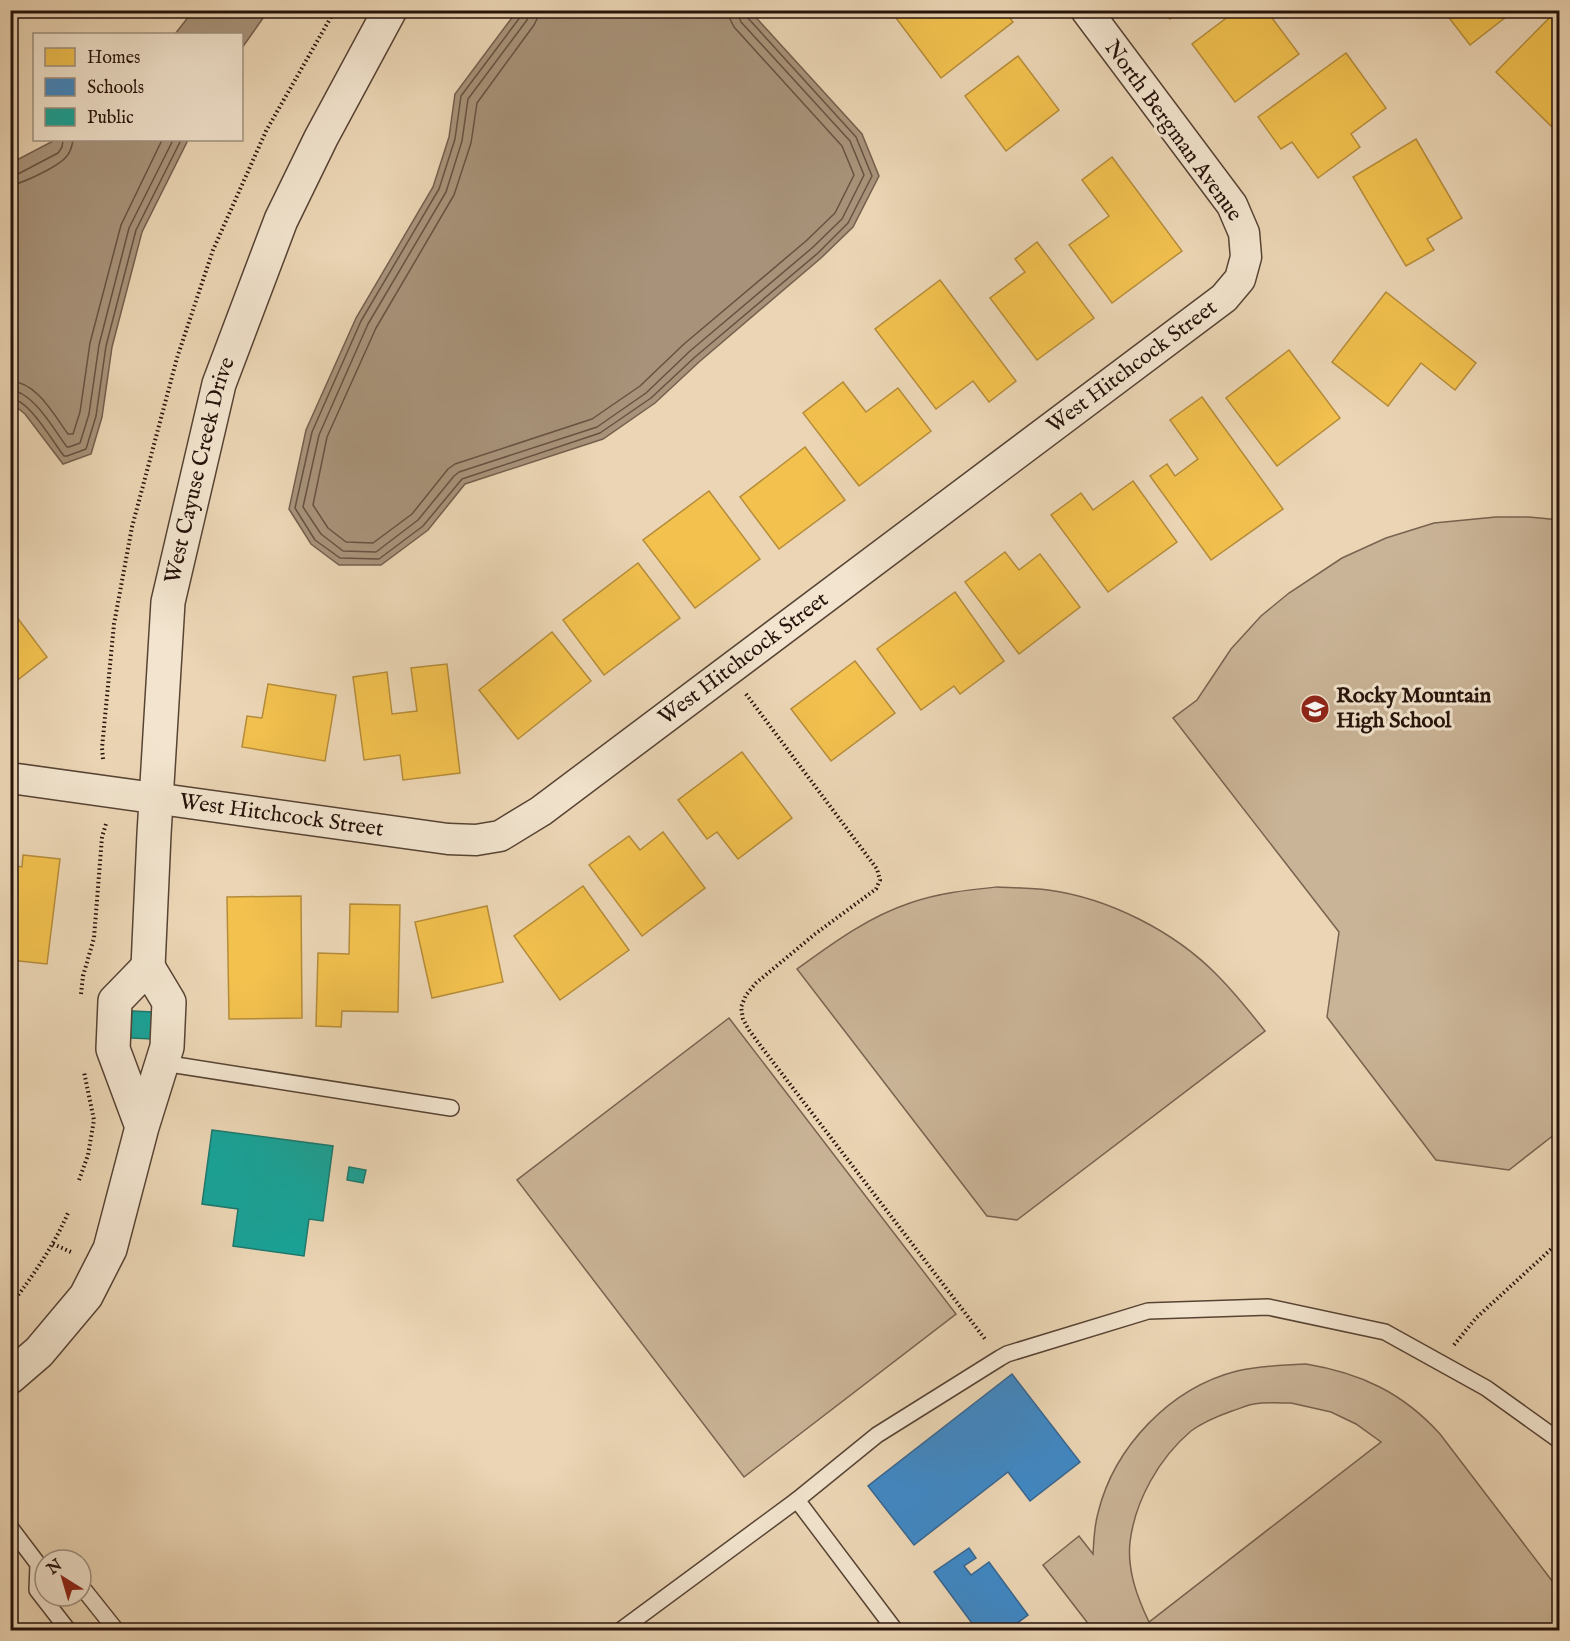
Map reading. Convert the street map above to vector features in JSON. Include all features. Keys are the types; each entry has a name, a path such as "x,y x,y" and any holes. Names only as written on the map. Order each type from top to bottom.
{"street":[{"name":"West Cayuse Creek Drive","path":"148,967 168,602 219,384 281,220 321,138 390,10"},
{"name":"North Bergman Avenue","path":"1086,10 1232,206 1244,232 1246,257"},
{"name":"West Hitchcock Street","path":"10,778 448,839 476,840 500,836 541,811 1224,298 1240,279 1246,257"},
{"path":"10,1377 39,1352 86,1296 110,1249 142,1127 167,1047 169,1002 148,967 116,1001 113,1049 142,1127"}],"lane":[{"path":"163,1063 451,1108"},
{"path":"621,1630 797,1500 877,1435 1000,1358 1148,1311 1268,1307 1385,1332 1486,1388 1560,1441"},
{"path":"797,1500 896,1630"},
{"path":"10,1527 33,1554"},
{"path":"93,1601 116,1630"},
{"path":"51,1608 68,1630"}],"path":[{"path":"728,670 877,869 879,880 876,889 756,982 746,995 741,1007 743,1018 748,1030 1000,1358"},
{"path":"83,976 94,938 102,837 106,823"},
{"path":"79,1180 88,1155 94,1120 87,1085"},
{"path":"10,1306 44,1260 68,1213"},
{"path":"1444,1364 1456,1341 1476,1318 1560,1241"},
{"path":"53,1244 77,1255"}],"shaded area":[{"path":"1496,517 1560,520 1559,1131 1509,1170 1436,1160 1327,1017 1339,932 1173,718 1197,700 1231,649 1261,616 1289,593 1342,558 1386,538 1434,523"},
{"path":"997,887 1042,889 1071,894 1094,900 1139,919 1181,944 1200,959 1230,988 1265,1031 1017,1220 987,1216 797,969 851,932 895,909 942,894"},
{"path":"729,1018 956,1314 744,1477 517,1180"},
{"path":"1306,1364 1345,1373 1380,1387 1411,1407 1440,1434 1559,1590 1559,1630 1093,1630 1043,1565 1079,1536 1093,1554 1097,1518 1106,1489 1117,1465 1131,1444 1168,1406 1189,1391 1212,1379 1245,1369","holes":["1291,1403 1331,1412 1356,1424 1381,1442 1149,1622 1134,1583 1130,1563 1130,1542 1137,1511 1150,1481 1179,1442 1200,1425 1251,1405"]}],"water":[{"path":"193,10 268,11 243,47 243,33 176,33"},
{"path":"517,11 750,11 862,134 879,176 853,227 821,258 699,362 655,403 603,439 465,484 428,530 381,565 339,565 311,544 289,509 306,430 356,318 433,187 449,137 455,94"},
{"path":"53,141 188,141 142,232 112,347 102,417 91,454 63,464 25,414 10,402 11,163"}],"building: Homes":[{"path":"63,10 75,10 67,17"},
{"path":"890,10 1004,10 1013,22 941,78"},
{"path":"1164,10 1181,10 1170,19"},
{"path":"1237,10 1266,10 1299,54 1235,102 1192,44"},
{"path":"1443,10 1515,10 1470,45"},
{"path":"1554,13 1560,18 1560,118 1551,126 1496,72"},
{"path":"1346,53 1386,108 1351,134 1360,147 1318,178 1292,142 1281,149 1258,117"},
{"path":"1018,56 1059,110 1006,151 965,96"},
{"path":"1416,139 1462,218 1427,239 1434,250 1406,266 1353,177"},
{"path":"1112,157 1182,251 1112,303 1069,245 1109,216 1082,180"},
{"path":"1037,242 1094,318 1037,360 990,298 1025,272 1015,259"},
{"path":"940,280 1016,381 989,402 973,381 936,409 875,329"},
{"path":"1386,292 1476,363 1455,390 1421,363 1388,406 1332,362"},
{"path":"1289,350 1340,418 1277,466 1226,398"},
{"path":"843,382 866,412 898,388 931,431 859,486 803,413"},
{"path":"1202,397 1283,509 1211,560 1150,476 1167,464 1175,476 1198,459 1170,420"},
{"path":"805,447 845,500 779,549 740,497"},
{"path":"1133,481 1177,542 1108,592 1051,515 1081,493 1093,510"},
{"path":"709,491 760,559 695,608 643,540"},
{"path":"1005,552 1019,570 1040,554 1080,607 1019,654 965,582"},
{"path":"638,563 680,618 604,675 563,620"},
{"path":"955,592 1004,661 960,694 954,686 921,710 877,649"},
{"path":"10,608 47,657 10,686"},
{"path":"552,632 591,681 518,739 479,690"},
{"path":"855,661 895,713 831,761 791,709"},
{"path":"447,664 460,773 403,780 400,755 364,760 353,677 387,672 392,714 417,711 411,668"},
{"path":"268,684 336,695 325,761 242,747 247,716 262,718"},
{"path":"742,752 792,818 738,859 717,832 707,839 678,800"},
{"path":"663,832 705,888 642,936 589,865 629,836 640,850"},
{"path":"23,855 60,859 47,964 10,960 10,865 22,867"},
{"path":"583,886 629,950 560,1000 514,936"},
{"path":"301,896 302,1018 229,1019 227,897"},
{"path":"350,904 400,905 398,1012 342,1011 341,1027 316,1026 318,953 349,954"},
{"path":"487,906 503,982 432,998 415,922"}],"building: Schools":[{"path":"1012,1374 1080,1462 1030,1501 1008,1472 914,1545 868,1486"},
{"path":"969,1548 976,1558 964,1566 971,1575 989,1562 1028,1615 1008,1630 977,1630 934,1572"}],"building: Public":[{"path":"132,1011 153,1012 153,1039 131,1038"},
{"path":"212,1130 333,1146 323,1221 309,1219 304,1256 233,1246 238,1209 202,1204"},
{"path":"349,1167 366,1170 363,1183 347,1180"}],"place":[{"name":"Rocky Mountain High School","path":"1315,709"}]}
